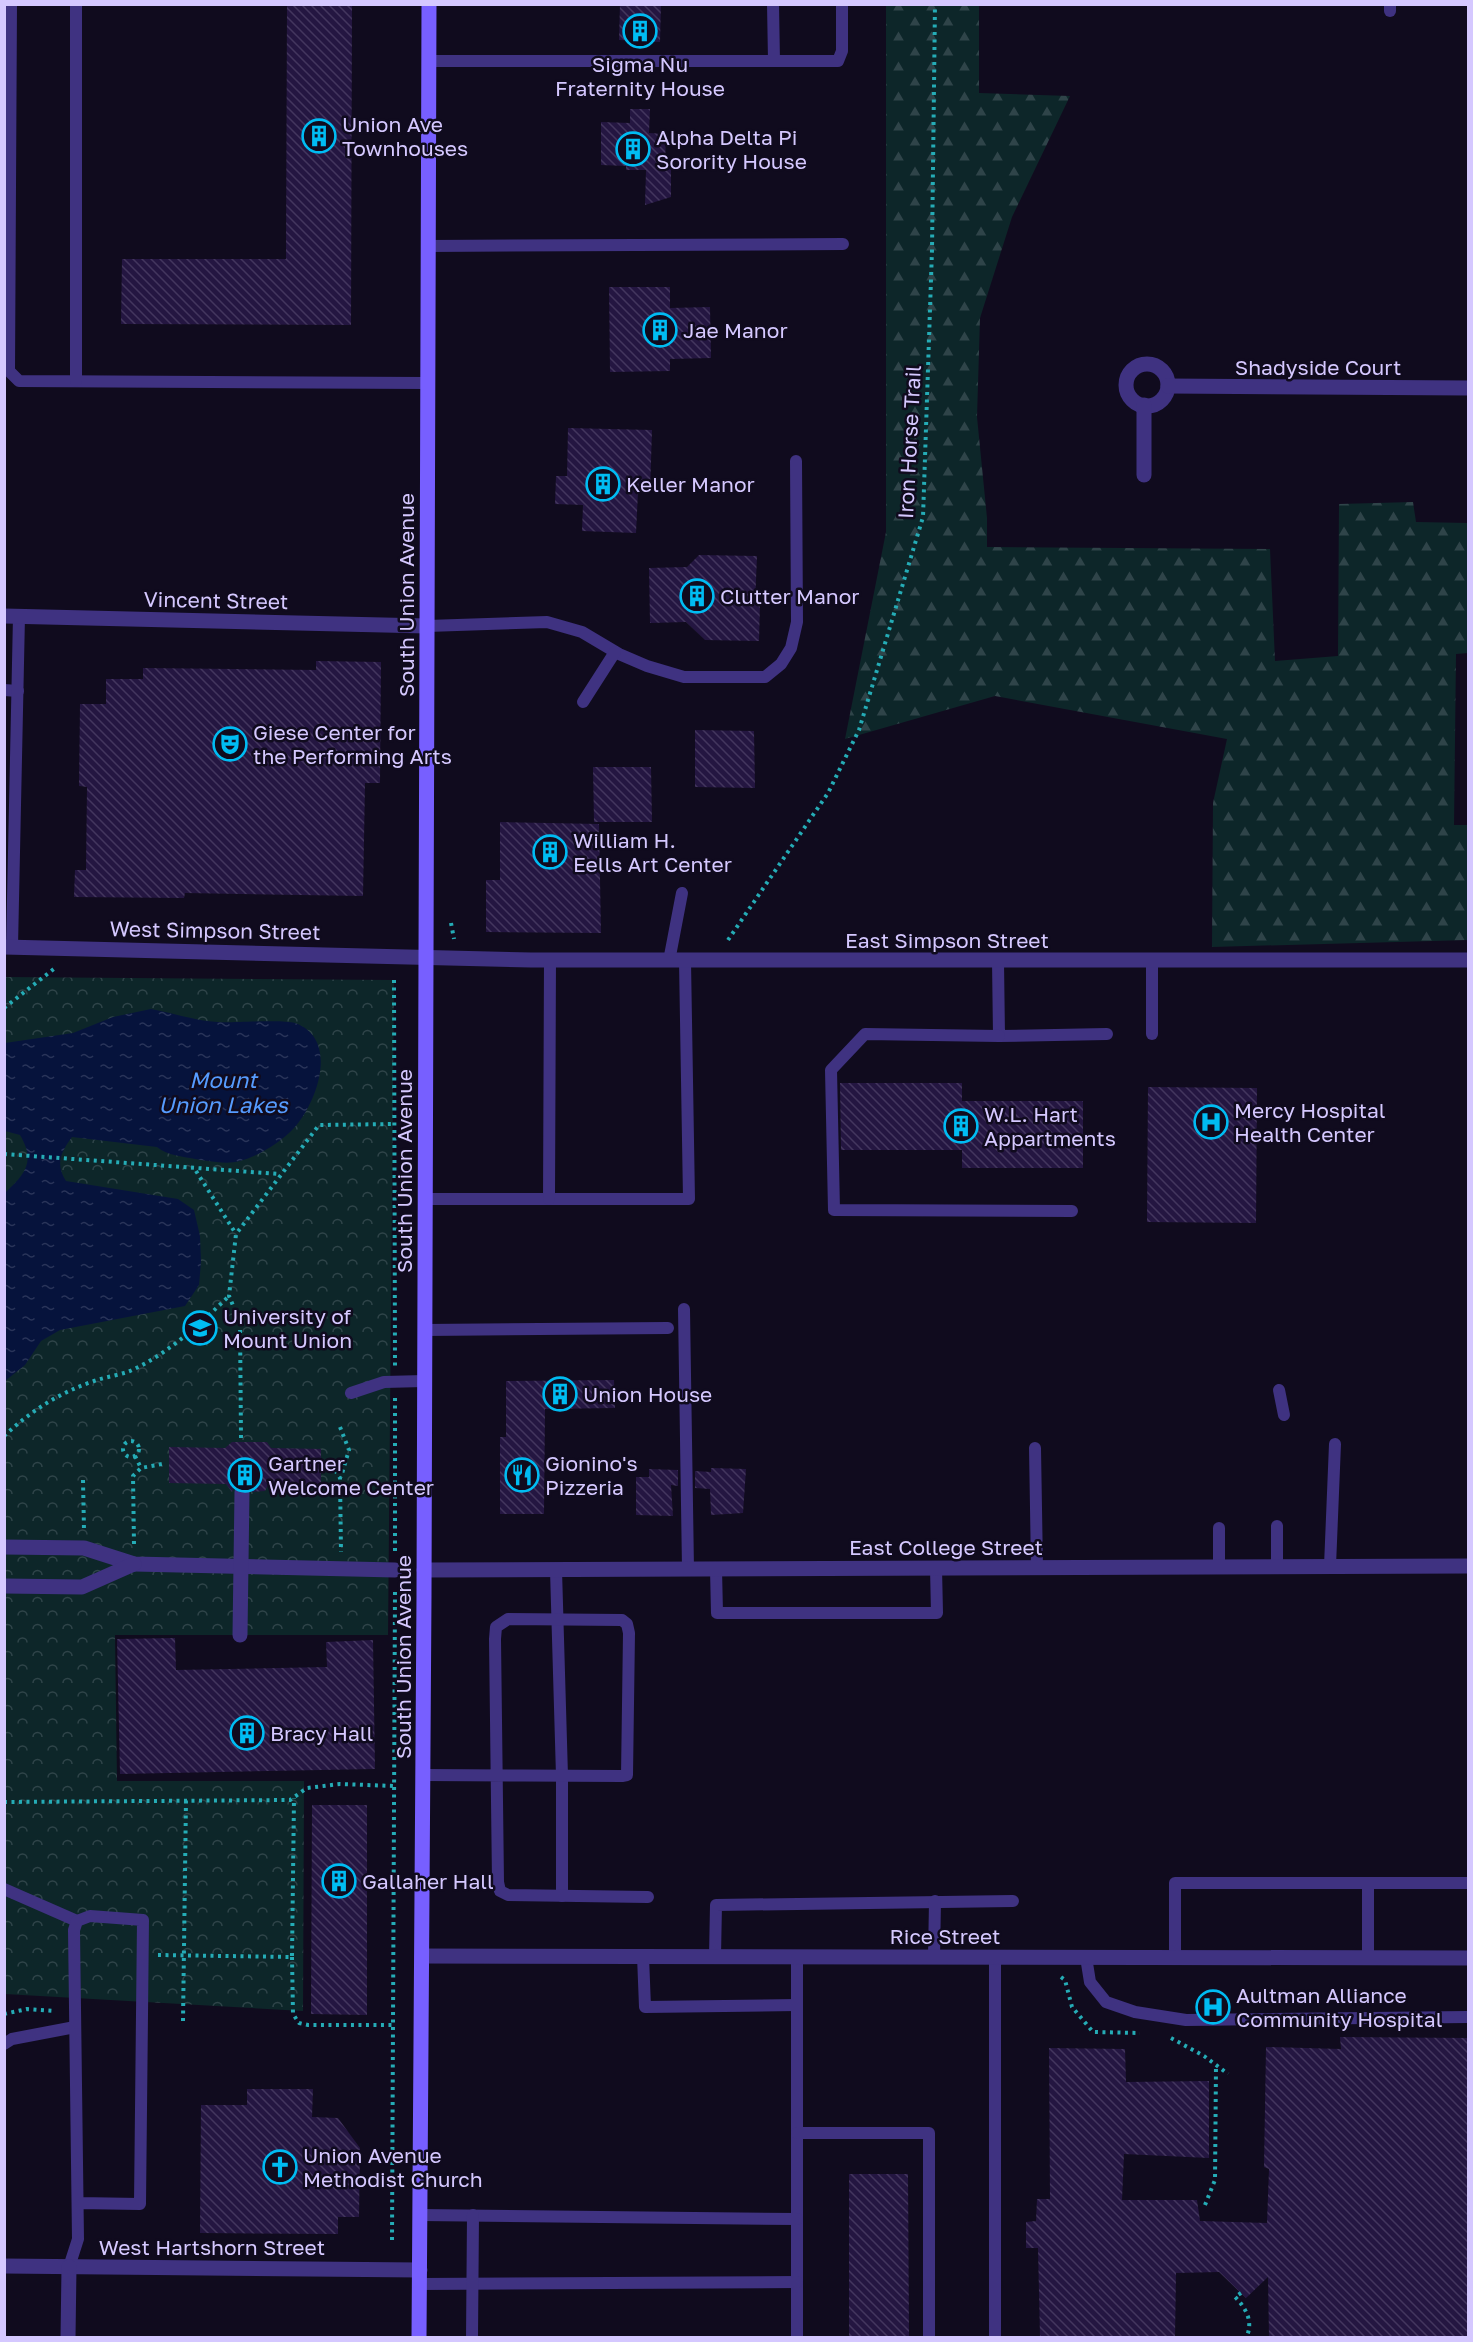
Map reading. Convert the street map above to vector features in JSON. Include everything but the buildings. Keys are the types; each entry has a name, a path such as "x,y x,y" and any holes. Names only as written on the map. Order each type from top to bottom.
{"main road":[{"name":"South Union Avenue","path":"419,2337 429,4"}],"street":[{"path":"1144,364 1158,366 1164,373 1168,386 1165,395 1155,404 1144,405 1135,403 1128,394 1126,382 1134,367 1144,364"},
{"name":"Shadyside Court","path":"1168,386 1468,388"},
{"path":"1144,405 1144,475"},
{"name":"Vincent Street","path":"12,616 427,626"},
{"name":"West Simpson Street","path":"8,947 425,958"},
{"name":"East Simpson Street","path":"425,958 677,961 1468,960"},
{"path":"240,1635 242,1492"},
{"path":"4,1547 84,1548 134,1564 395,1570"},
{"path":"4,1586 82,1587 134,1564"},
{"name":"East College Street","path":"424,1570 1468,1566"},
{"name":"Rice Street","path":"422,1956 1468,1958"},
{"name":"West Hartshorn Street","path":"4,2266 419,2277"},
{"path":"68,2337 69,2267"}],"lane":[{"path":"11,4 9,371 19,381 428,382"},
{"path":"76,4 76,381"},
{"path":"773,4 774,60"},
{"path":"429,60 838,60 842,51 842,4"},
{"path":"428,246 843,244"},
{"path":"427,626 547,622 582,632 615,652 646,666 684,677 765,677 781,664 791,648 797,621 796,461"},
{"path":"8,947 11,739 18,691 12,616"},
{"path":"583,702 615,652"},
{"path":"4,690 18,691"},
{"path":"425,1199 690,1199 677,961 682,893"},
{"path":"549,1199 550,960"},
{"path":"998,961 999,1036"},
{"path":"1152,961 1152,1034"},
{"path":"1072,1211 834,1210 831,1070 865,1034 999,1036 1107,1034"},
{"path":"684,1309 688,1569"},
{"path":"424,1329 668,1328"},
{"path":"351,1393 384,1382 424,1381"},
{"path":"1279,1390 1284,1415"},
{"path":"1330,1566 1335,1444"},
{"path":"1035,1448 1036,1568"},
{"path":"1277,1526 1277,1567"},
{"path":"1219,1528 1219,1567"},
{"path":"716,1569 717,1613 937,1613 936,1568"},
{"path":"556,1570 562,1776 562,1896"},
{"path":"423,1775 498,1776 622,1776 628,1773 629,1633 627,1624 617,1619 508,1619 496,1627 498,1776 498,1882 500,1890 508,1895 648,1897"},
{"path":"1175,1958 1175,1883 1468,1883"},
{"path":"1368,1883 1368,1958"},
{"path":"4,1889 77,1922"},
{"path":"934,1957 935,1901"},
{"path":"715,1956 716,1905 1013,1901"},
{"path":"69,2267 78,2239 74,1930 77,1922 90,1916 143,1920 140,2204 78,2203"},
{"path":"643,1956 645,2007 797,2005"},
{"path":"797,1957 797,2337"},
{"path":"995,1957 995,2337"},
{"path":"1086,1957 1090,1983 1106,2002 1135,2012 1186,2020 1468,2017"},
{"path":"4,2044 12,2039 75,2027"},
{"path":"797,2133 929,2133 929,2337"},
{"path":"420,2215 797,2219"},
{"path":"472,2337 473,2215"},
{"path":"419,2277 472,2284 797,2282"}],"path":[{"name":"Iron Horse Trail","path":"728,942 828,793 859,730 923,517 932,239 935,4"},
{"path":"4,1008 55,970 57,948"},
{"path":"392,2240 396,1124 394,980"},
{"path":"241,1438 240,1322 229,1296 236,1234 319,1125 396,1124"},
{"path":"4,1154 196,1170 280,1174"},
{"path":"196,1170 236,1234"},
{"path":"4,1436 29,1413 65,1392 130,1370 160,1353 193,1331 229,1296"},
{"path":"340,1427 349,1450 340,1478 341,1569"},
{"path":"133,1441 138,1445 139,1451 135,1456 129,1458 123,1454 122,1447 126,1442 133,1441"},
{"path":"135,1456 141,1468"},
{"path":"134,1564 133,1476 141,1468 162,1464"},
{"path":"321,1466 335,1470 340,1478"},
{"path":"83,1480 84,1548"},
{"path":"4,1802 186,1798 290,1800 308,1788 340,1785 394,1786"},
{"path":"294,1797 293,2014 299,2023 308,2025 393,2025"},
{"path":"183,2021 186,1798"},
{"path":"143,1955 292,1957"},
{"path":"4,2014 27,2009 75,2013"},
{"path":"1205,2205 1215,2180 1216,2064"},
{"path":"1241,2293 1236,2296 1247,2309 1249,2332 1246,2337"}],"green space":[{"path":"886,5 979,5 979,93 1070,96 1012,217 980,318 977,417 987,518 987,547 1270,549 1275,661 1338,656 1339,504 1413,502 1416,522 1468,523 1468,653 1456,654 1454,825 1468,825 1468,940 1212,947 1213,803 1227,739 995,696 845,739 886,532"},
{"path":"4,977 394,980 388,1635 115,1635 117,1781 304,1781 303,2011 5,1994"}],"water":[{"name":"Mount Union Lakes","path":"151,1009 210,1021 295,1023 309,1031 317,1043 321,1057 316,1088 302,1117 289,1133 262,1152 235,1162 218,1162 180,1156 157,1147 72,1137 65,1148 60,1164 66,1181 178,1199 194,1210 200,1236 199,1285 185,1306 60,1330 41,1341 25,1365 5,1381 5,1193 23,1173 28,1160 25,1144 20,1135 5,1131 5,1043 73,1033 113,1017"}],"place":[{"name":"Sigma Nu Fraternity House","path":"640,31"},
{"name":"Union Ave Townhouses","path":"319,136"},
{"name":"Alpha Delta Pi Sorority House","path":"633,149"},
{"name":"Jae Manor","path":"660,330"},
{"name":"Keller Manor","path":"603,484"},
{"name":"Clutter Manor","path":"697,596"},
{"name":"Giese Center for the Performing Arts","path":"230,744"},
{"name":"William H. Eells Art Center","path":"550,852"},
{"name":"Mercy Hospital Health Center","path":"1211,1122"},
{"name":"W.L. Hart Appartments","path":"961,1126"},
{"name":"University of Mount Union","path":"200,1328"},
{"name":"Union House","path":"560,1394"},
{"name":"Gartner Welcome Center","path":"245,1475"},
{"name":"Gionino's Pizzeria","path":"522,1475"},
{"name":"Bracy Hall","path":"247,1733"},
{"name":"Gallaher Hall","path":"339,1881"},
{"name":"Aultman Alliance Community Hospital","path":"1213,2007"},
{"name":"Union Avenue Methodist Church","path":"280,2167"}]}
